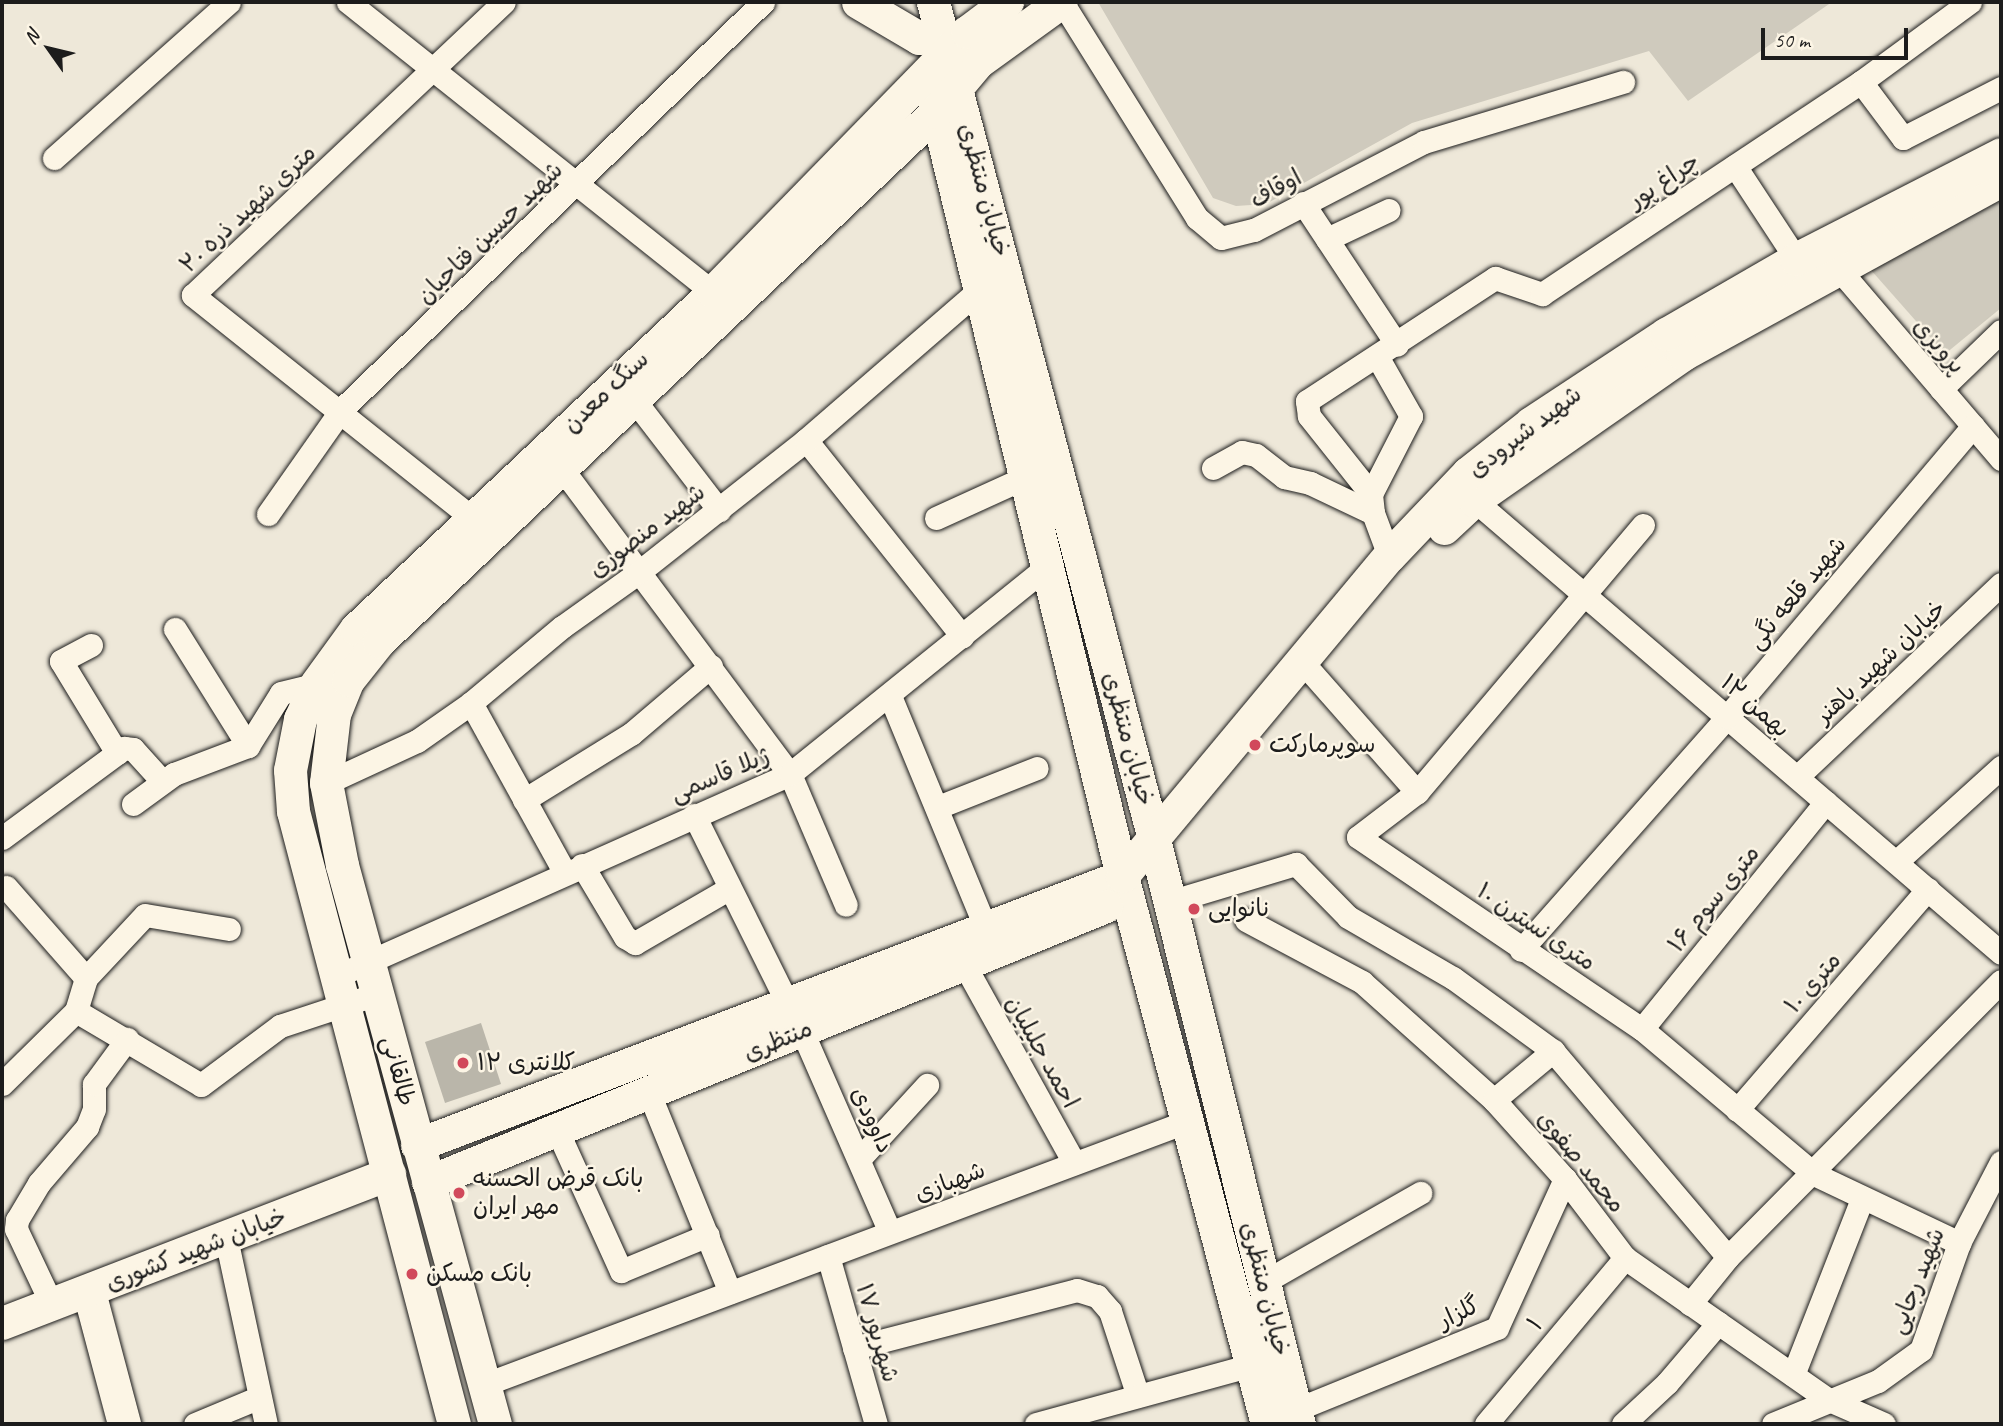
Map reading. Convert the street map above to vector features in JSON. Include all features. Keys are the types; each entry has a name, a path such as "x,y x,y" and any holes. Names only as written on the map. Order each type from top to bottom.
{"main road":[{"path":"858,2 937,57 1004,41 1061,2"},
{"path":"910,2 937,57"},
{"path":"937,57 1006,2"},
{"name":"خیابان منتظری","path":"937,57 979,290 1049,565 1125,886 1251,1365 1287,1420"},
{"name":"خیابان منتظری","path":"937,57 1156,848 1264,1282 1287,1420"},
{"name":"سنگ معدن","path":"300,719 316,684 356,629 471,517 713,292 937,57"},
{"name":"سنگ معدن","path":"334,714 362,659 635,401 937,57"},
{"name":"شهید شیرودی","path":"1156,848 1389,556 1468,473 1531,423 1666,334 1796,259 2001,155"},
{"name":"شهید شیرودی","path":"1156,848 1429,542 1474,500 1683,354 1837,267 2001,180"},
{"name":"طالقانی","path":"334,714 326,783 389,1174 454,1424"},
{"name":"طالقانی","path":"300,719 290,770 293,811 418,1144 495,1424"},
{"path":"1125,886 1156,848"},
{"name":"منتظری","path":"418,1144 787,1002 986,929 1125,886"},
{"name":"منتظری","path":"428,1182 965,966 1125,886"},
{"name":"خیابان شهید کشوری","path":"2,1323 89,1292 389,1174"},
{"path":"89,1292 124,1424"}],"street":[{"path":"54,158 229,2"},
{"path":"348,2 576,186 713,292"},
{"name":"۲۰ متری شهید ذره","path":"471,517 341,410 193,295 504,2"},
{"name":"شهید حسین فتاحیان","path":"268,514 341,410 576,186 763,2"},
{"name":"اوقاف","path":"1061,2 1197,218 1221,238 1254,230 1424,142 1623,82"},
{"name":"چراغ پور","path":"1388,352 1495,278 1542,294 1861,82 1969,2"},
{"path":"1861,82 1903,138 2001,88"},
{"path":"1735,166 1796,259"},
{"path":"1303,203 1327,239 1388,352 1411,416 1372,504"},
{"path":"1327,239 1389,209"},
{"name":"پرویزی","path":"1837,267 2001,459"},
{"name":"شهید منصوری","path":"326,783 417,741 471,703 562,627 639,572 806,440 979,290"},
{"path":"1941,389 2001,331"},
{"path":"1388,352 1307,401 1305,409 1372,504 1389,556"},
{"path":"635,401 719,510"},
{"name":"شهید قلعه نگی","path":"1521,950 1727,717 1973,426"},
{"path":"806,440 962,636"},
{"path":"1213,468 1242,452 1256,454 1284,477 1372,504"},
{"path":"563,470 790,774 846,905"},
{"path":"936,518 1026,477"},
{"name":"۱۲ بهمن","path":"1474,500 2001,953"},
{"name":"۱۰ متری نسترن","path":"1643,524 1587,596 1417,792 1358,837 1521,950 1642,1029 1814,1174 1861,1199 1959,1243"},
{"name":"ژیلا قاسمی","path":"127,1039 201,1085 280,1026 573,869 790,774 1049,565"},
{"name":"خیابان شهید باهنر","path":"1797,777 2001,584"},
{"path":"175,629 248,746"},
{"path":"90,645 61,662 117,753"},
{"path":"524,800 631,734 711,666"},
{"path":"1312,673 1417,792"},
{"path":"133,804 162,780 248,746 281,693 316,684"},
{"path":"890,696 986,929"},
{"path":"471,703 524,800 625,937 635,943 728,889"},
{"path":"2,838 117,753 130,747 162,780"},
{"path":"1896,862 2001,767"},
{"path":"938,807 1037,768"},
{"name":"۱۶ متری سوم","path":"1642,1029 1826,802"},
{"path":"694,815 728,889 787,1002"},
{"path":"1169,902 1296,864 1348,917 1453,978 1553,1051 1728,1256"},
{"path":"3,887 86,978"},
{"name":"۱۰ متری","path":"1737,1110 1927,889"},
{"path":"2,1084 76,1011 86,978 145,915 229,929"},
{"name":"محمد صفوی","path":"1246,920 1362,982 1494,1100 1565,1179 1625,1258 1827,1399 1884,1424"},
{"name":"احمد جلیلیان","path":"965,966 1074,1163"},
{"path":"1690,1304 1728,1256 1814,1174 2001,981"},
{"path":"52,1305 16,1229 17,1220 39,1184 87,1127 94,1110 94,1084 127,1039 76,1011"},
{"name":"داوودی","path":"802,1031 860,1157 890,1232"},
{"path":"1494,1100 1553,1051"},
{"path":"860,1157 927,1084"},
{"path":"649,1093 730,1292"},
{"name":"شهبازی","path":"484,1385 1188,1121"},
{"path":"557,1130 621,1270 708,1234"},
{"name":"شهید رجایی","path":"1773,1424 1827,1399 1878,1381 1920,1350 1959,1243 2001,1162"},
{"name":"گلزار","path":"1287,1420 1497,1328 1565,1179"},
{"path":"1264,1282 1420,1194"},
{"path":"1793,1376 1861,1199"},
{"path":"226,1238 266,1424"},
{"name":"۱۷ شهریور","path":"828,1256 876,1424"},
{"name":"۱","path":"1486,1424 1625,1258"},
{"path":"854,1348 1077,1290 1097,1297 1110,1311 1138,1396"},
{"path":"1623,1424 1667,1384 1718,1323"},
{"path":"1036,1424 1251,1365"},
{"path":"195,1424 260,1397"}],"shaded area":[{"path":"1098,2 1832,2 1688,101 1649,51 1412,123 1266,204 1236,206 1213,198"},
{"path":"2001,190 2001,308 1945,354 1863,261"}],"building":[{"name":"کلانتری ۱۲","path":"481,1023 501,1084 445,1103 425,1042"}],"place":[{"name":"سوپرمارکت","path":"1255,745"},
{"name":"نانوایی","path":"1194,909"},
{"name":"کلانتری ۱۲","path":"463,1063"},
{"name":"بانک قرض الحسنه مهر ایران","path":"459,1193"},
{"name":"بانک مسکن","path":"412,1274"}]}
